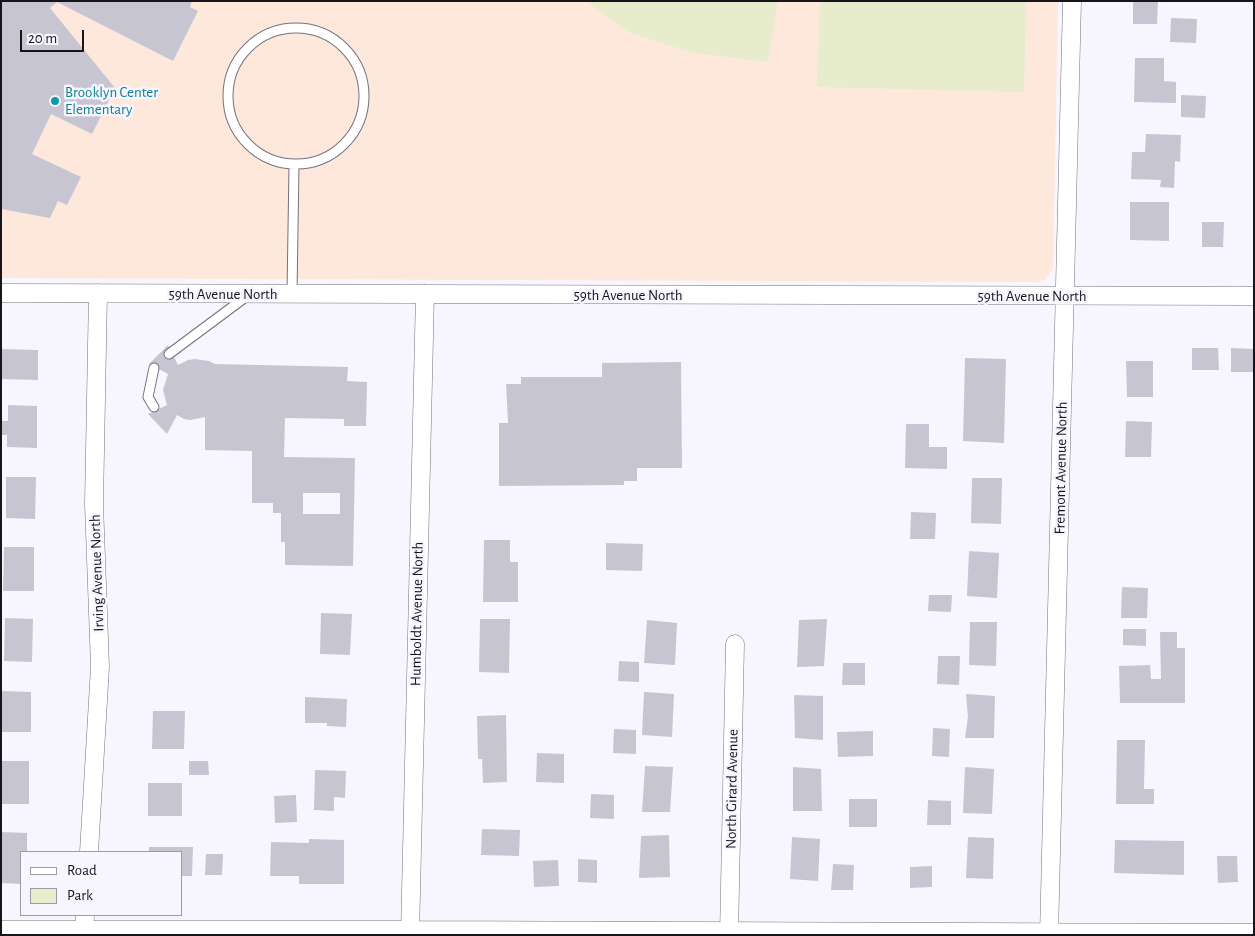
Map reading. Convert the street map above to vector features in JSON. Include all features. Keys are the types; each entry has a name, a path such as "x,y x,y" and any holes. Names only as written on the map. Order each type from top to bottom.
{"street":[{"name":"Fremont Avenue North","path":"1049,934 1072,1"},
{"name":"59th Avenue North","path":"1,293 1254,296"},
{"name":"Irving Avenue North","path":"89,851 100,667 94,504 98,293"},
{"name":"Humboldt Avenue North","path":"410,932 425,294"},
{"name":"North Girard Avenue","path":"729,933 735,644"},
{"path":"1,930 85,927 410,932 1254,933"}],"lane":[{"path":"302,28 325,34 344,47 358,66 365,88 364,112 354,134 338,151 317,162 294,165 272,161 253,150 239,134 230,114 227,92 232,71 243,52 260,38 273,32 302,28"},
{"path":"292,294 294,165"},
{"path":"169,354 248,294"},
{"path":"154,368 148,398 154,407"}],"shaded area":[{"path":"1,1 1058,1 1053,269 1045,280 1037,282 1,278"}],"green space":[{"path":"586,1 778,1 768,62 694,53 630,33"},
{"path":"820,1 1026,1 1024,92 817,87"}],"building":[{"name":"Brooklyn Center Elementary","path":"1,1 192,1 190,7 198,11 173,61 57,2 50,8 115,88 92,134 51,114 32,154 81,177 67,205 58,201 50,218 1,209"},
{"path":"1133,1 1158,1 1157,24 1133,24"},
{"path":"1171,18 1197,19 1196,43 1170,42"},
{"path":"1135,58 1164,58 1164,81 1176,82 1176,103 1134,102"},
{"path":"1181,95 1206,96 1205,118 1181,117"},
{"path":"1146,134 1181,135 1180,162 1175,161 1174,188 1160,187 1161,180 1131,179 1132,152 1145,152"},
{"path":"1130,202 1169,202 1169,241 1130,240"},
{"path":"1202,222 1224,222 1223,247 1202,247"},
{"path":"168,345 178,365 195,359 215,364 348,367 347,381 367,382 366,426 344,426 344,419 285,418 284,457 355,458 353,566 285,565 285,542 281,542 281,513 273,513 273,503 252,503 252,451 205,450 205,417 190,420 177,415 167,434 148,414 167,405 163,390 168,374 149,364","holes":["303,493 340,493 340,514 303,514"]},
{"path":"1192,348 1218,348 1219,370 1192,370"},
{"path":"1231,348 1254,349 1254,372 1231,372"},
{"path":"1,349 38,350 38,380 1,379"},
{"path":"965,358 1006,359 1004,443 963,441"},
{"path":"1126,361 1153,361 1153,397 1127,397"},
{"path":"681,362 682,468 637,468 637,481 624,481 624,485 499,486 499,423 508,423 506,384 521,384 521,377 602,377 602,363"},
{"path":"8,405 37,406 37,448 7,447 7,435 1,435 1,421 8,421"},
{"path":"1126,421 1152,422 1151,457 1125,457"},
{"path":"906,424 929,424 929,447 947,447 947,469 905,468"},
{"path":"6,477 36,477 35,519 6,518"},
{"path":"972,478 1002,478 1001,524 971,523"},
{"path":"911,512 936,513 935,539 910,539"},
{"path":"484,540 510,540 510,562 518,562 518,602 483,602"},
{"path":"606,543 643,544 642,571 606,570"},
{"path":"4,547 34,547 34,591 3,591"},
{"path":"969,551 999,553 997,598 967,596"},
{"path":"1122,587 1148,588 1147,618 1121,618"},
{"path":"929,595 952,595 951,612 928,611"},
{"path":"321,613 352,614 350,655 320,654"},
{"path":"5,618 33,619 32,662 4,661"},
{"path":"480,619 510,619 509,673 479,672"},
{"path":"827,619 824,666 797,667 799,620"},
{"path":"647,620 677,623 675,665 644,663"},
{"path":"970,622 997,622 996,666 969,665"},
{"path":"1123,629 1146,629 1146,646 1123,645"},
{"path":"1160,632 1177,632 1177,648 1185,648 1185,703 1120,703 1119,666 1150,665 1151,679 1161,679"},
{"path":"938,656 960,656 959,685 937,684"},
{"path":"619,661 639,662 639,682 618,681"},
{"path":"843,663 865,663 865,685 842,685"},
{"path":"1,691 31,692 31,732 1,732"},
{"path":"644,692 674,694 672,737 642,735"},
{"path":"966,694 995,696 994,738 965,738 968,717"},
{"path":"794,695 823,696 823,740 795,738"},
{"path":"305,697 347,699 346,727 327,726 327,723 305,723"},
{"path":"153,711 185,711 184,749 152,749"},
{"path":"506,715 507,782 483,783 482,759 478,759 477,716"},
{"path":"933,728 950,729 949,757 932,756"},
{"path":"614,729 636,730 636,754 613,753"},
{"path":"873,731 873,756 838,757 837,732"},
{"path":"1117,740 1145,740 1144,789 1154,789 1154,804 1116,804"},
{"path":"537,753 564,754 564,783 536,782"},
{"path":"1,761 29,761 29,804 1,804"},
{"path":"189,761 208,761 209,775 189,775"},
{"path":"645,766 673,767 670,812 642,812"},
{"path":"793,767 821,769 822,811 793,811"},
{"path":"965,767 994,769 992,814 963,813"},
{"path":"315,770 346,771 345,798 334,797 334,811 314,810"},
{"path":"148,783 182,783 182,816 148,816"},
{"path":"591,794 614,795 614,819 590,818"},
{"path":"296,795 297,822 275,823 274,796"},
{"path":"849,799 877,799 877,827 849,827"},
{"path":"928,800 951,801 951,825 927,825"},
{"path":"482,829 520,830 519,856 481,855"},
{"path":"1,832 27,833 27,851 20,851 20,884 1,883"},
{"path":"669,835 670,877 639,878 641,836"},
{"path":"792,837 820,839 818,881 790,879"},
{"path":"968,837 994,838 993,879 966,878"},
{"path":"309,839 344,840 344,884 299,884 299,876 270,876 271,842 309,843"},
{"path":"1115,840 1184,841 1184,875 1114,873"},
{"path":"149,847 193,847 192,876 182,876 182,851 149,851"},
{"path":"206,854 223,854 222,875 205,875"},
{"path":"1217,856 1237,856 1238,882 1218,883"},
{"path":"578,859 597,860 597,883 578,882"},
{"path":"558,860 559,886 534,887 533,861"},
{"path":"833,864 854,865 853,890 831,890"},
{"path":"932,866 932,887 910,888 910,867"}],"place":[{"name":"Brooklyn Center Elementary","path":"55,101"}]}
